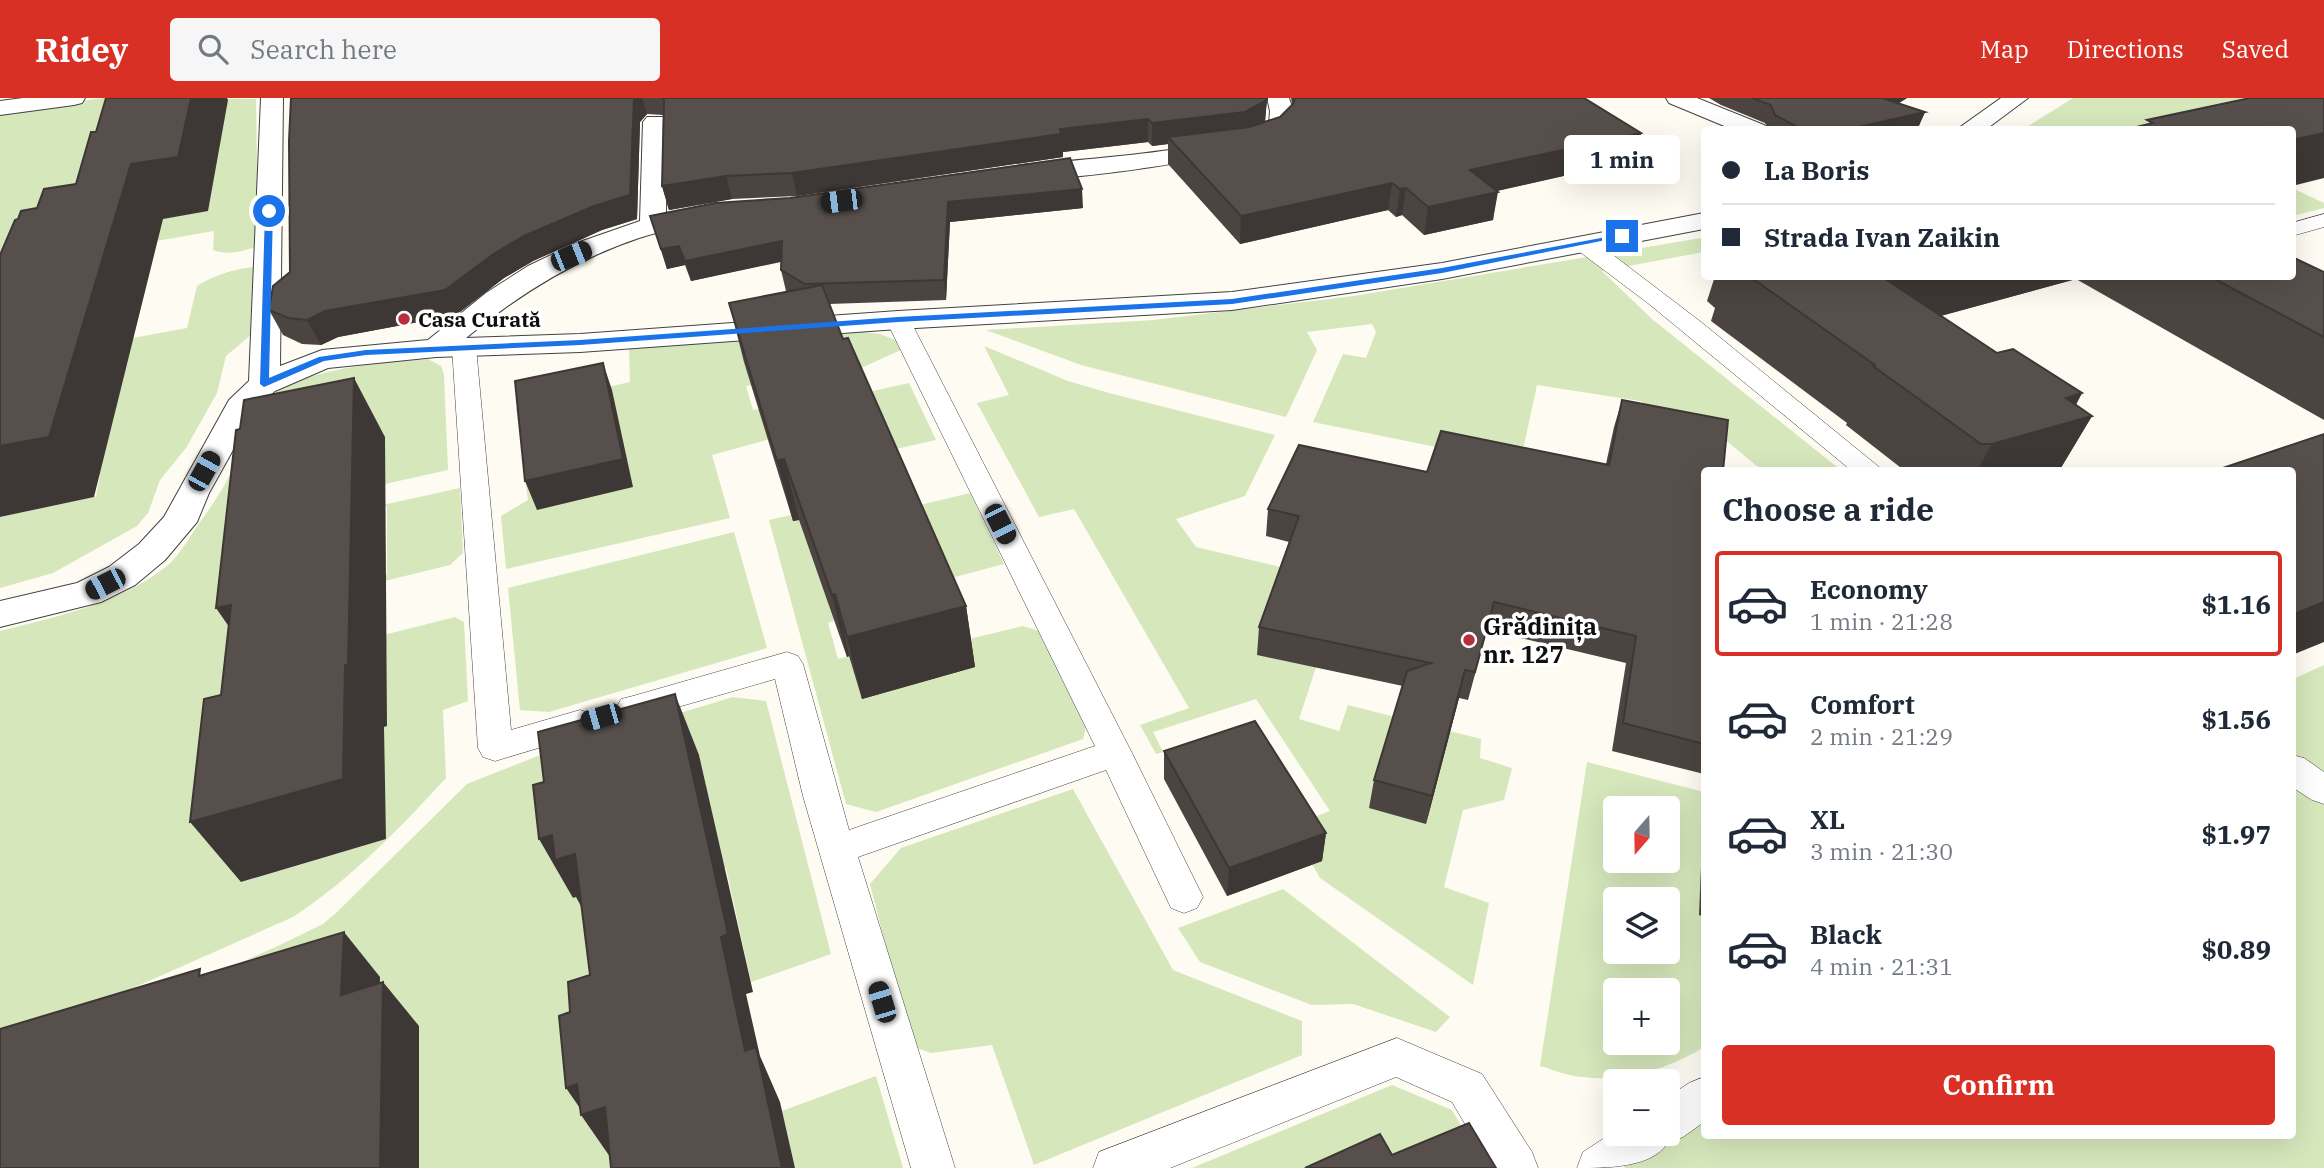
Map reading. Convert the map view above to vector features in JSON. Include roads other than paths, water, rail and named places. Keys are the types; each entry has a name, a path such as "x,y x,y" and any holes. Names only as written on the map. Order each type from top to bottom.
{"street":[{"path":"0,108 74,98"},
{"path":"264,384 272,98"},
{"path":"996,176 1247,144 1276,132 1283,121 1283,111 1278,98"},
{"path":"1677,98 1746,126"},
{"path":"1974,126 2017,98"},
{"path":"653,225 655,122"},
{"path":"450,347 516,286 544,269 613,238 653,225 732,210"},
{"path":"0,614 88,593 122,576 152,552 179,522 192,493 245,400 264,384 322,359 450,347 580,343 898,320 1232,301 1442,271 1701,222"}],"lane":[{"path":"2296,229 2324,220"},
{"path":"1584,244 1654,295 1865,467"},
{"path":"898,320 1184,897"},
{"path":"450,347 495,747 787,664 837,849 933,1168"},
{"path":"837,849 1115,754"},
{"path":"2296,771 2324,790"},
{"path":"1115,1168 1397,1057 1467,1088 1516,1168"},
{"path":"1680,1114 1701,1099"},
{"path":"1599,1168 1631,1146"}],"place":[{"name":"Casa Curată","path":"404,319"},
{"name":"Grădinița nr. 127","path":"1469,640"}]}
